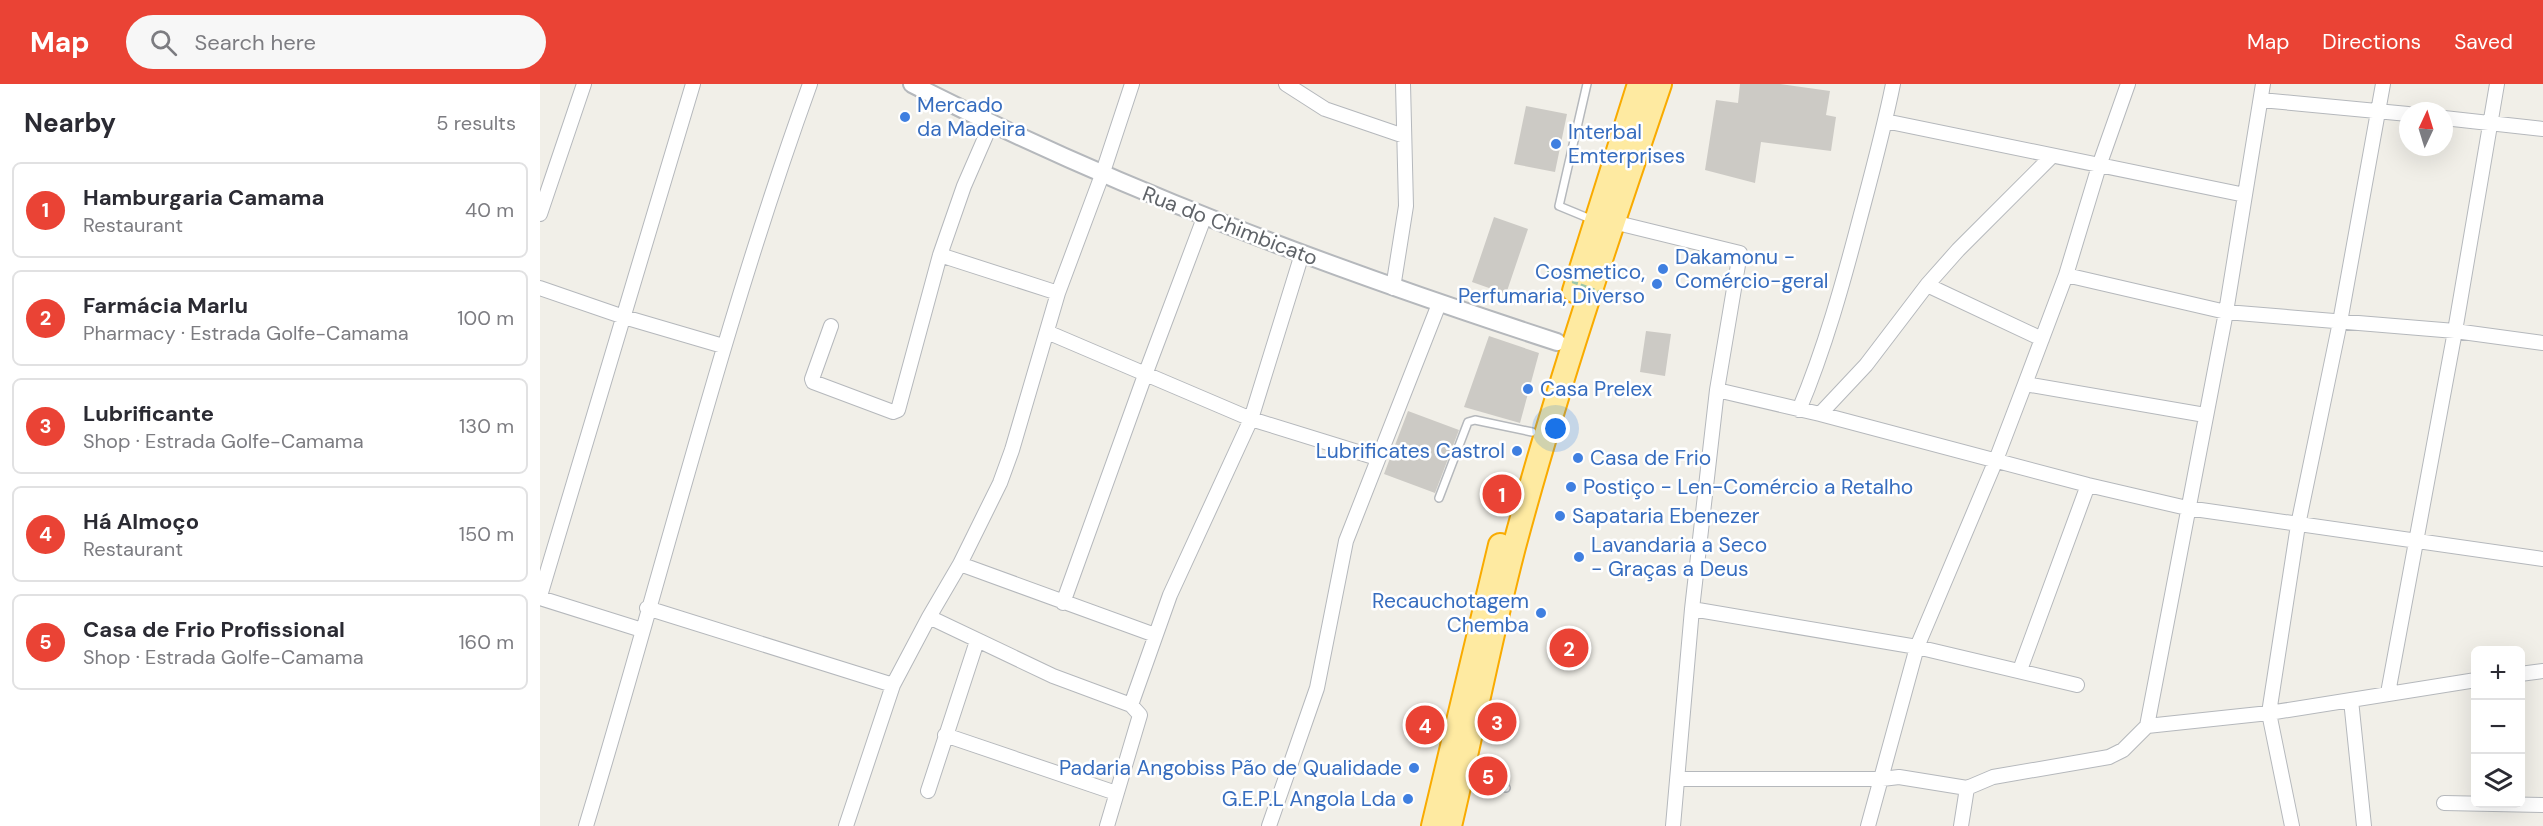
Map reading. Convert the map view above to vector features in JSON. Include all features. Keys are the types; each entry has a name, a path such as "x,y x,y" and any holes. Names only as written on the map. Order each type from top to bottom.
{"highway":[{"path":"1450,826 1514,550 1639,84"},
{"path":"1433,826 1491,576 1557,342 1660,84"}],"street":[{"path":"540,214 584,84"},
{"path":"642,630 540,597 693,84"},
{"path":"591,824 647,608 723,346 778,173 810,84"},
{"name":"Rua do Chimbicato","path":"912,84 991,124 1102,175 1204,218 1393,288 1557,342"},
{"path":"846,826 893,685 929,616 960,564 1000,483 1012,450 1058,292 1102,175 1132,84"},
{"path":"1286,84 1325,109 1404,136"},
{"path":"1393,288 1406,206 1403,84"},
{"path":"1798,410 1823,347 1849,260 1893,84"},
{"path":"1869,826 1917,647 1996,460 2066,275 2099,166 2128,84"},
{"path":"1678,779 1882,779 1899,777 1967,788 1993,777 2109,757 2123,750 2147,726 2226,312 2263,84"},
{"path":"2292,826 2269,713 2298,525 2340,322 2383,84"},
{"path":"2388,693 2414,541 2455,331 2497,84"},
{"path":"2260,100 2399,113"},
{"path":"2453,119 2543,129"},
{"path":"1885,121 2245,195"},
{"path":"831,326 812,379 813,382 852,399 896,412 940,255 964,186 991,124"},
{"path":"1820,414 1866,365 1927,285 2006,200 2052,156"},
{"path":"1064,603 1204,218"},
{"path":"1604,221 1740,253 1717,390 1692,609 1673,826"},
{"path":"1131,705 1155,634 1251,419 1302,254"},
{"path":"940,255 1058,292"},
{"path":"2066,275 2226,312 2455,331 2543,343"},
{"path":"1927,285 2042,339"},
{"path":"540,288 723,346"},
{"path":"1269,826 1317,688 1346,541 1439,304"},
{"path":"1047,332 1251,419 1377,458"},
{"path":"2025,384 2205,415"},
{"path":"1717,390 1820,414 2088,485 2187,508 2543,559"},
{"path":"2020,670 2088,485"},
{"path":"960,564 1155,634"},
{"path":"647,608 893,685"},
{"path":"1692,609 1917,647 2077,685"},
{"path":"929,616 976,641 1053,676 1131,705 1140,715 1107,826"},
{"path":"928,790 976,641"},
{"path":"2525,673 2543,671"},
{"path":"2147,726 2269,713 2471,681"},
{"path":"2351,700 2364,826"},
{"path":"945,735 1116,793"},
{"path":"1961,826 1967,788"},
{"path":"2444,803 2543,805"}],"lane":[{"path":"1587,84 1559,206 1604,221"},
{"path":"1439,498 1468,422 1475,420 1532,432"},
{"path":"1462,777 1506,788"}],"path":[{"path":"1547,272 1618,299"}],"building":[{"path":"1740,84 1780,84 1830,91 1826,115 1836,117 1831,151 1761,142 1755,183 1705,170 1716,100 1738,103"},
{"path":"1526,106 1567,114 1555,172 1514,164"},
{"path":"1494,217 1528,229 1506,294 1472,282"},
{"path":"1646,331 1671,334 1665,376 1640,372"},
{"path":"1489,336 1539,353 1520,423 1464,407"},
{"path":"1408,411 1459,430 1435,493 1384,474"}],"place":[{"name":"Mercado da Madeira","path":"905,117"},
{"name":"Interbal Emterprises","path":"1556,144"},
{"name":"Dakamonu - Comércio-geral","path":"1663,269"},
{"name":"Cosmetico, Perfumaria, Diverso","path":"1657,284"},
{"name":"Casa Prelex","path":"1528,389"},
{"name":"Lubrificates Castrol","path":"1517,451"},
{"name":"Casa de Frio","path":"1578,458"},
{"name":"Postiço - Len-Comércio a Retalho","path":"1571,487"},
{"name":"Hamburgaria Camama","path":"1502,494"},
{"name":"Sapataria Ebenezer","path":"1560,516"},
{"name":"Lavandaria a Seco - Graças a Deus","path":"1579,557"},
{"name":"Recauchotagem Chemba","path":"1541,613"},
{"name":"Farmácia Marlu","path":"1569,648"},
{"name":"Lubrificante","path":"1497,722"},
{"name":"Há Almoço","path":"1425,725"},
{"name":"Padaria Angobiss Pão de Qualidade","path":"1414,768"},
{"name":"Casa de Frio Profissional","path":"1488,776"},
{"name":"G.E.P.L Angola Lda","path":"1408,799"}]}
